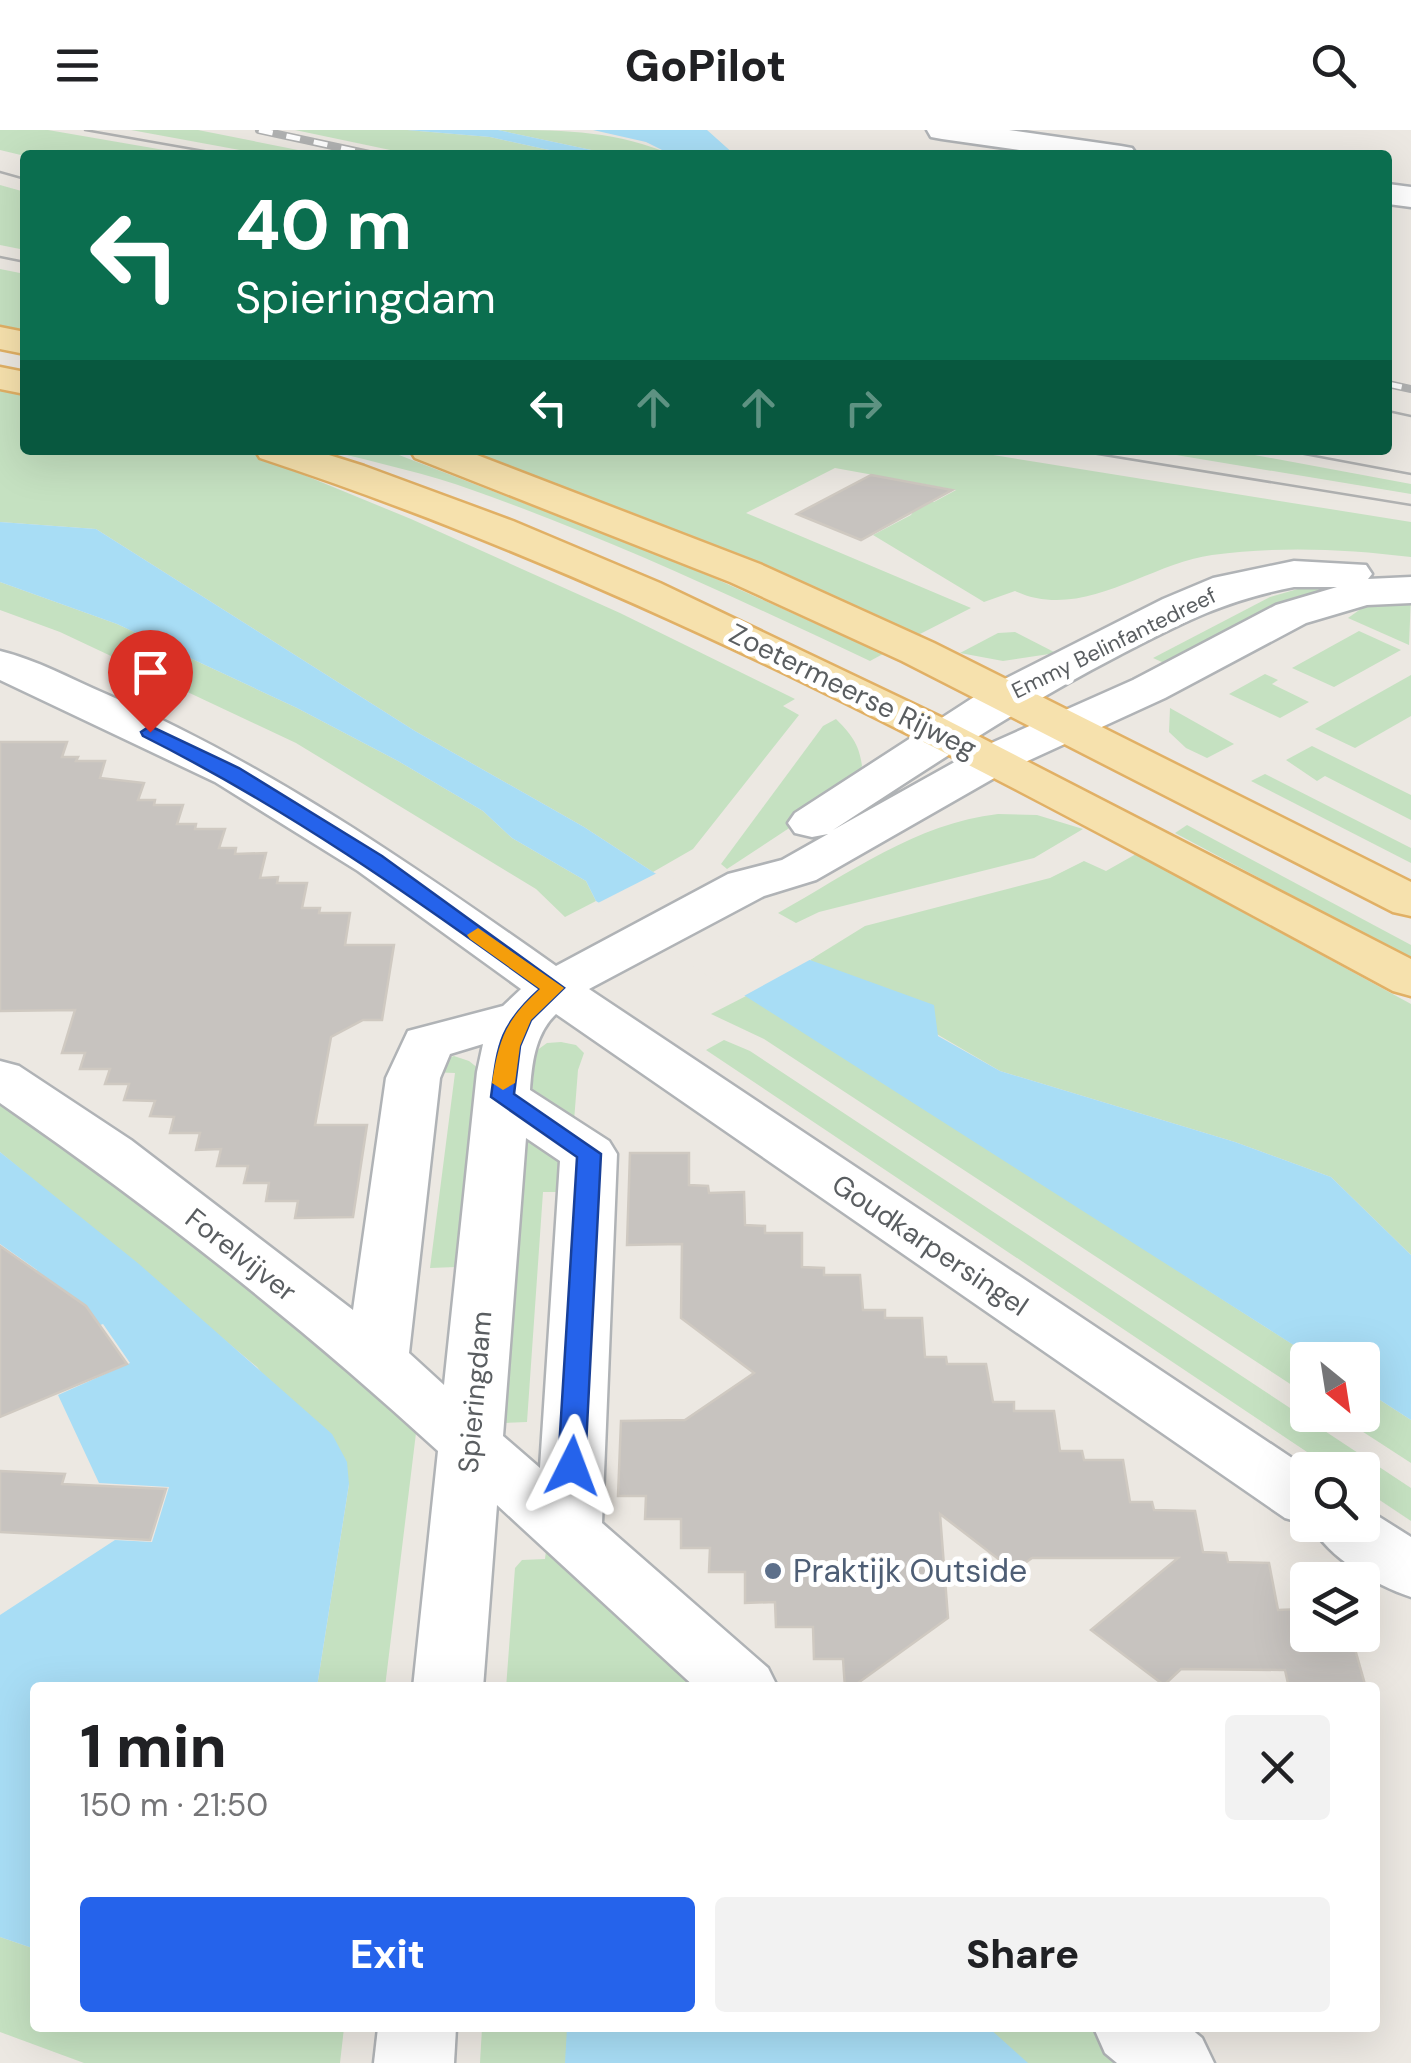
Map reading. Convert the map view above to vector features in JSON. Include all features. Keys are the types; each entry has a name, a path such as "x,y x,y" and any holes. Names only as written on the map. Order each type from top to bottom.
{"main road":[{"name":"Zoetermeerse Rijweg","path":"288,455 570,557 948,736 1411,980"},
{"path":"443,455 745,573 1068,726 1411,901"}],"street":[{"path":"942,130 1085,150"},
{"name":"Emmy Belinfantedreef","path":"948,736 1007,696 1228,587 1294,574 1411,576"},
{"name":"Emmy Belinfantedreef","path":"994,760 1149,688 1290,614 1364,592 1411,590"},
{"name":"Goudkarpersingel","path":"0,664 232,772 375,861 537,1003 1290,1488"},
{"path":"735,890 764,853 948,736"},
{"path":"377,1360 412,1078 427,1043 537,1003 618,953 735,890 799,870 994,760"},
{"name":"Spieringdam","path":"449,1682 502,1097 509,1046 537,1003"},
{"name":"Forelvijver","path":"0,1078 111,1153 377,1360 568,1535 737,1682"},
{"path":"502,1097 589,1154 568,1535"},
{"path":"1369,1542 1411,1571"},
{"path":"414,2063 417,2032"},
{"path":"1138,2032 1174,2063"}],"green space":[{"path":"0,130 48,130 164,150 20,150 20,155 0,150"},
{"path":"131,130 198,130 298,150 240,150"},
{"path":"295,130 407,130 490,137 549,150 390,150"},
{"path":"498,130 608,136 659,150 592,150"},
{"path":"0,185 20,191 20,249 0,245"},
{"path":"0,269 20,273 20,333 0,329"},
{"path":"0,383 20,387 20,455 255,455 411,519 620,613 795,699 783,706 799,715 693,849 653,872 584,827 415,731 96,529 0,522"},
{"path":"346,455 399,455 685,565 883,654 870,661 576,529 438,479"},
{"path":"474,455 993,455 1411,522 1411,557 1312,550 1237,552 1188,560 1090,596 1040,599 1015,591 984,602 873,535 911,515 919,502 934,502 956,490 835,468 746,513 971,608 918,635 715,545"},
{"path":"1176,455 1255,455 1411,484 1411,494"},
{"path":"0,582 117,624 297,708 398,761 483,811 512,838 586,881 596,901 565,917 536,889 296,743 60,632 0,610"},
{"path":"1315,584 1346,587 1173,667 1153,658 1270,597"},
{"path":"1411,596 1409,645 1348,618 1372,601"},
{"path":"1359,631 1401,650 1334,687 1292,668"},
{"path":"1015,632 1056,653 1003,661 960,653 998,633"},
{"path":"1265,674 1278,680 1272,684 1309,702 1280,718 1229,694"},
{"path":"1411,675 1411,716 1355,748 1315,729"},
{"path":"1170,708 1234,744 1207,758 1186,748 1169,732"},
{"path":"836,719 854,740 862,766 847,790 727,869 721,864 823,726"},
{"path":"1312,746 1411,795 1411,820 1325,776 1317,781 1286,760"},
{"path":"1265,774 1411,848 1411,863 1251,781"},
{"path":"998,814 1037,815 1083,829 1034,858 819,912 796,923 778,913 911,839 968,819"},
{"path":"1187,825 1411,945 1411,959 1175,833"},
{"path":"1136,854 1411,1004 1411,1255 1331,1177 1235,1142 1000,1071 810,960 865,926 1050,878 1084,861 1106,871"},
{"path":"748,995 1290,1343 1290,1384 764,1039 711,1014"},
{"path":"724,1040 750,1051 1290,1408 1290,1432 1326,1432 1357,1452 1307,1452 706,1050"},
{"path":"547,1043 576,1045 584,1053 578,1070 574,1121 532,1091 536,1051"},
{"path":"454,1056 479,1069 456,1267 430,1268 455,1073 428,1072 436,1062"},
{"path":"0,1094 125,1179 403,1409 416,1433 386,1682 318,1682 349,1484 257,1367 0,1152"},
{"path":"526,1137 557,1144 572,1192 543,1192 527,1422 505,1423"},
{"path":"1380,1400 1411,1420 1411,1463 1363,1432 1380,1432"},
{"path":"1380,1468 1411,1488 1411,1521 1380,1500"},
{"path":"548,1534 716,1682 506,1682 515,1568 522,1560 545,1559"},
{"path":"0,1937 30,1947 30,2032 344,2032 340,2063 84,2063 0,2032"},
{"path":"482,2032 1116,2032 1152,2063 480,2063"}],"water":[{"path":"407,130 498,130 592,150 549,150 490,137"},
{"path":"593,130 707,130 729,150 662,150 646,142"},
{"path":"0,522 96,529 415,731 584,827 653,872 810,960 934,1005 938,1036 1000,1071 1235,1142 1331,1177 1411,1255 1411,1420 1380,1400 1380,1342 1290,1343 596,901 586,881 512,838 483,811 297,708 117,624 0,582"},
{"path":"0,1152 139,1264 332,1434 347,1462 349,1484 318,1682 30,1682 30,1947 0,1937 0,1615 115,1540 152,1542 169,1487 99,1483 58,1395 130,1363 103,1324 56,1342 6,1291 37,1270 0,1244"},
{"path":"567,2032 993,2032 1028,2063 565,2063"}],"pier":[{"path":"661,871 815,957 742,997 594,905"}],"building":[{"path":"871,475 952,490 861,540 797,514"},
{"path":"0,742 67,742 62,757 105,761 100,778 144,783 138,800 155,800 154,805 183,805 177,824 196,824 195,829 225,829 219,848 236,848 235,854 266,853 260,878 278,877 277,883 307,883 302,908 320,908 319,913 350,913 345,945 394,945 382,1020 363,1020 331,1037 315,1125 367,1125 353,1217 295,1218 298,1201 266,1201 269,1183 244,1183 248,1166 217,1166 221,1149 196,1150 200,1133 170,1133 174,1117 150,1116 155,1101 124,1100 129,1084 105,1084 110,1069 80,1069 85,1053 62,1053 75,1010 0,1011"},
{"path":"630,1153 689,1153 689,1185 708,1186 709,1193 744,1192 745,1225 765,1226 765,1233 802,1233 802,1267 824,1268 824,1275 860,1275 863,1310 885,1310 885,1318 922,1318 925,1357 946,1357 947,1364 986,1364 993,1402 1014,1402 1014,1411 1054,1411 1060,1451 1082,1451 1084,1460 1123,1460 1130,1502 1152,1502 1154,1510 1195,1511 1203,1552 1226,1553 1228,1562 1269,1563 1278,1610 1290,1610 1290,1652 1356,1652 1364,1682 1288,1682 1285,1670 1181,1669 1167,1682 1160,1682 1091,1630 1178,1558 1032,1558 1014,1571 940,1514 948,1618 859,1682 845,1682 843,1659 814,1659 813,1627 776,1627 775,1602 745,1603 745,1572 709,1572 710,1548 681,1548 681,1519 645,1519 646,1496 618,1496 621,1421 685,1420 754,1373 681,1318 682,1244 627,1245"},
{"path":"0,1246 86,1306 127,1364 0,1417"},
{"path":"0,1471 65,1474 62,1484 166,1489 150,1540 0,1532"}],"tram line":[{"path":"85,130 199,150"},
{"path":"0,172 20,178"},
{"path":"0,257 20,261"},
{"path":"1392,412 1411,416"},
{"path":"1104,455 1411,505"},
{"path":"1310,455 1411,474"}],"railway":[{"path":"259,130 351,150"},
{"path":"1392,385 1411,389"}],"slow traffic":[{"path":"478,935 553,988 522,1017 509,1046 503,1083"}],"place":[{"name":"Praktijk Outside","path":"773,1571"}],"route":[{"path":"150,732 232,772 375,861 553,988 522,1017 509,1046 502,1097 589,1154 572,1466"}]}
